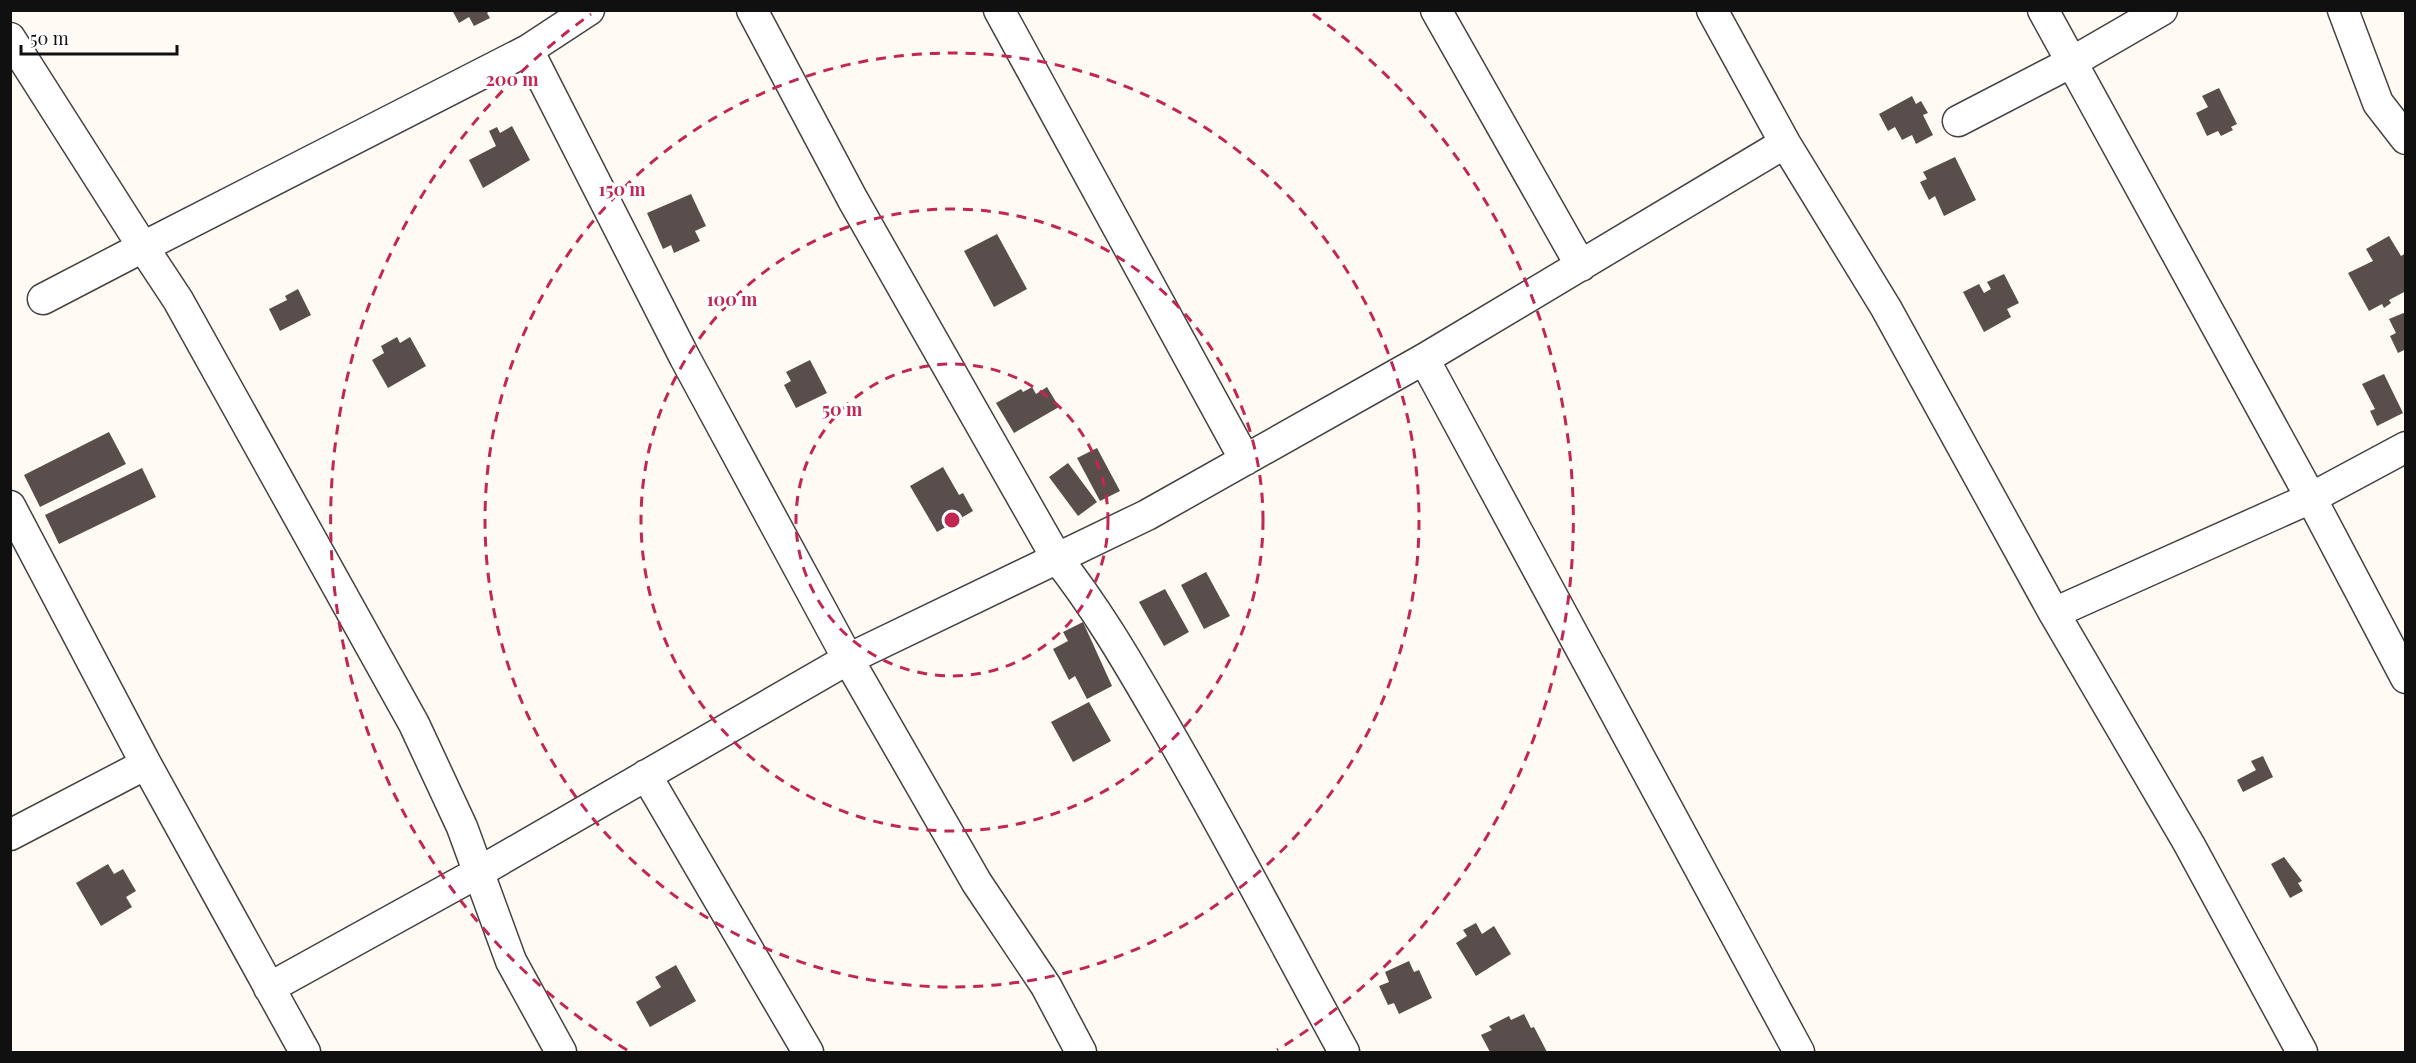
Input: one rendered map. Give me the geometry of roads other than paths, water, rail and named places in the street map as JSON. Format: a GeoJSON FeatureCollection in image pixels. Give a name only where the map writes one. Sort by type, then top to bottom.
{"type":"FeatureCollection","features":[{"type":"Feature","properties":{"kind":"street"},"geometry":{"type":"LineString","coordinates":[[752,10],[853,200],[1056,557],[1099,614],[1181,753],[1344,1053]]}},
{"type":"Feature","properties":{"kind":"street"},"geometry":{"type":"LineString","coordinates":[[999,10],[1245,460]]}},
{"type":"Feature","properties":{"kind":"street"},"geometry":{"type":"LineString","coordinates":[[1436,10],[1581,266]]}},
{"type":"Feature","properties":{"kind":"street"},"geometry":{"type":"LineString","coordinates":[[1712,10],[1785,143],[1886,308],[2054,613],[2189,844],[2302,1053]]}},
{"type":"Feature","properties":{"kind":"street"},"geometry":{"type":"LineString","coordinates":[[2043,10],[2311,498],[2406,678]]}},
{"type":"Feature","properties":{"kind":"street"},"geometry":{"type":"LineString","coordinates":[[1958,121],[2072,62],[2162,10]]}},
{"type":"Feature","properties":{"kind":"street"},"geometry":{"type":"LineString","coordinates":[[2343,10],[2378,103],[2406,139]]}},
{"type":"Feature","properties":{"kind":"street"},"geometry":{"type":"LineString","coordinates":[[43,299],[528,50],[579,13]]}},
{"type":"Feature","properties":{"kind":"street"},"geometry":{"type":"LineString","coordinates":[[10,38],[178,300],[414,724],[445,785],[511,961],[561,1053]]}},
{"type":"Feature","properties":{"kind":"street"},"geometry":{"type":"LineString","coordinates":[[528,50],[685,358],[848,658],[977,883],[1046,986],[1081,1053]]}},
{"type":"Feature","properties":{"kind":"street"},"geometry":{"type":"LineString","coordinates":[[269,988],[479,872],[848,658],[1147,515],[1424,359],[1785,143]]}},
{"type":"Feature","properties":{"kind":"street"},"geometry":{"type":"LineString","coordinates":[[1424,359],[1799,1053]]}},
{"type":"Feature","properties":{"kind":"street"},"geometry":{"type":"LineString","coordinates":[[2054,613],[2311,498],[2406,447]]}},
{"type":"Feature","properties":{"kind":"street"},"geometry":{"type":"LineString","coordinates":[[10,506],[146,764],[305,1053]]}},
{"type":"Feature","properties":{"kind":"street"},"geometry":{"type":"LineString","coordinates":[[10,835],[146,764]]}},
{"type":"Feature","properties":{"kind":"street"},"geometry":{"type":"LineString","coordinates":[[646,775],[808,1053]]}}]}
